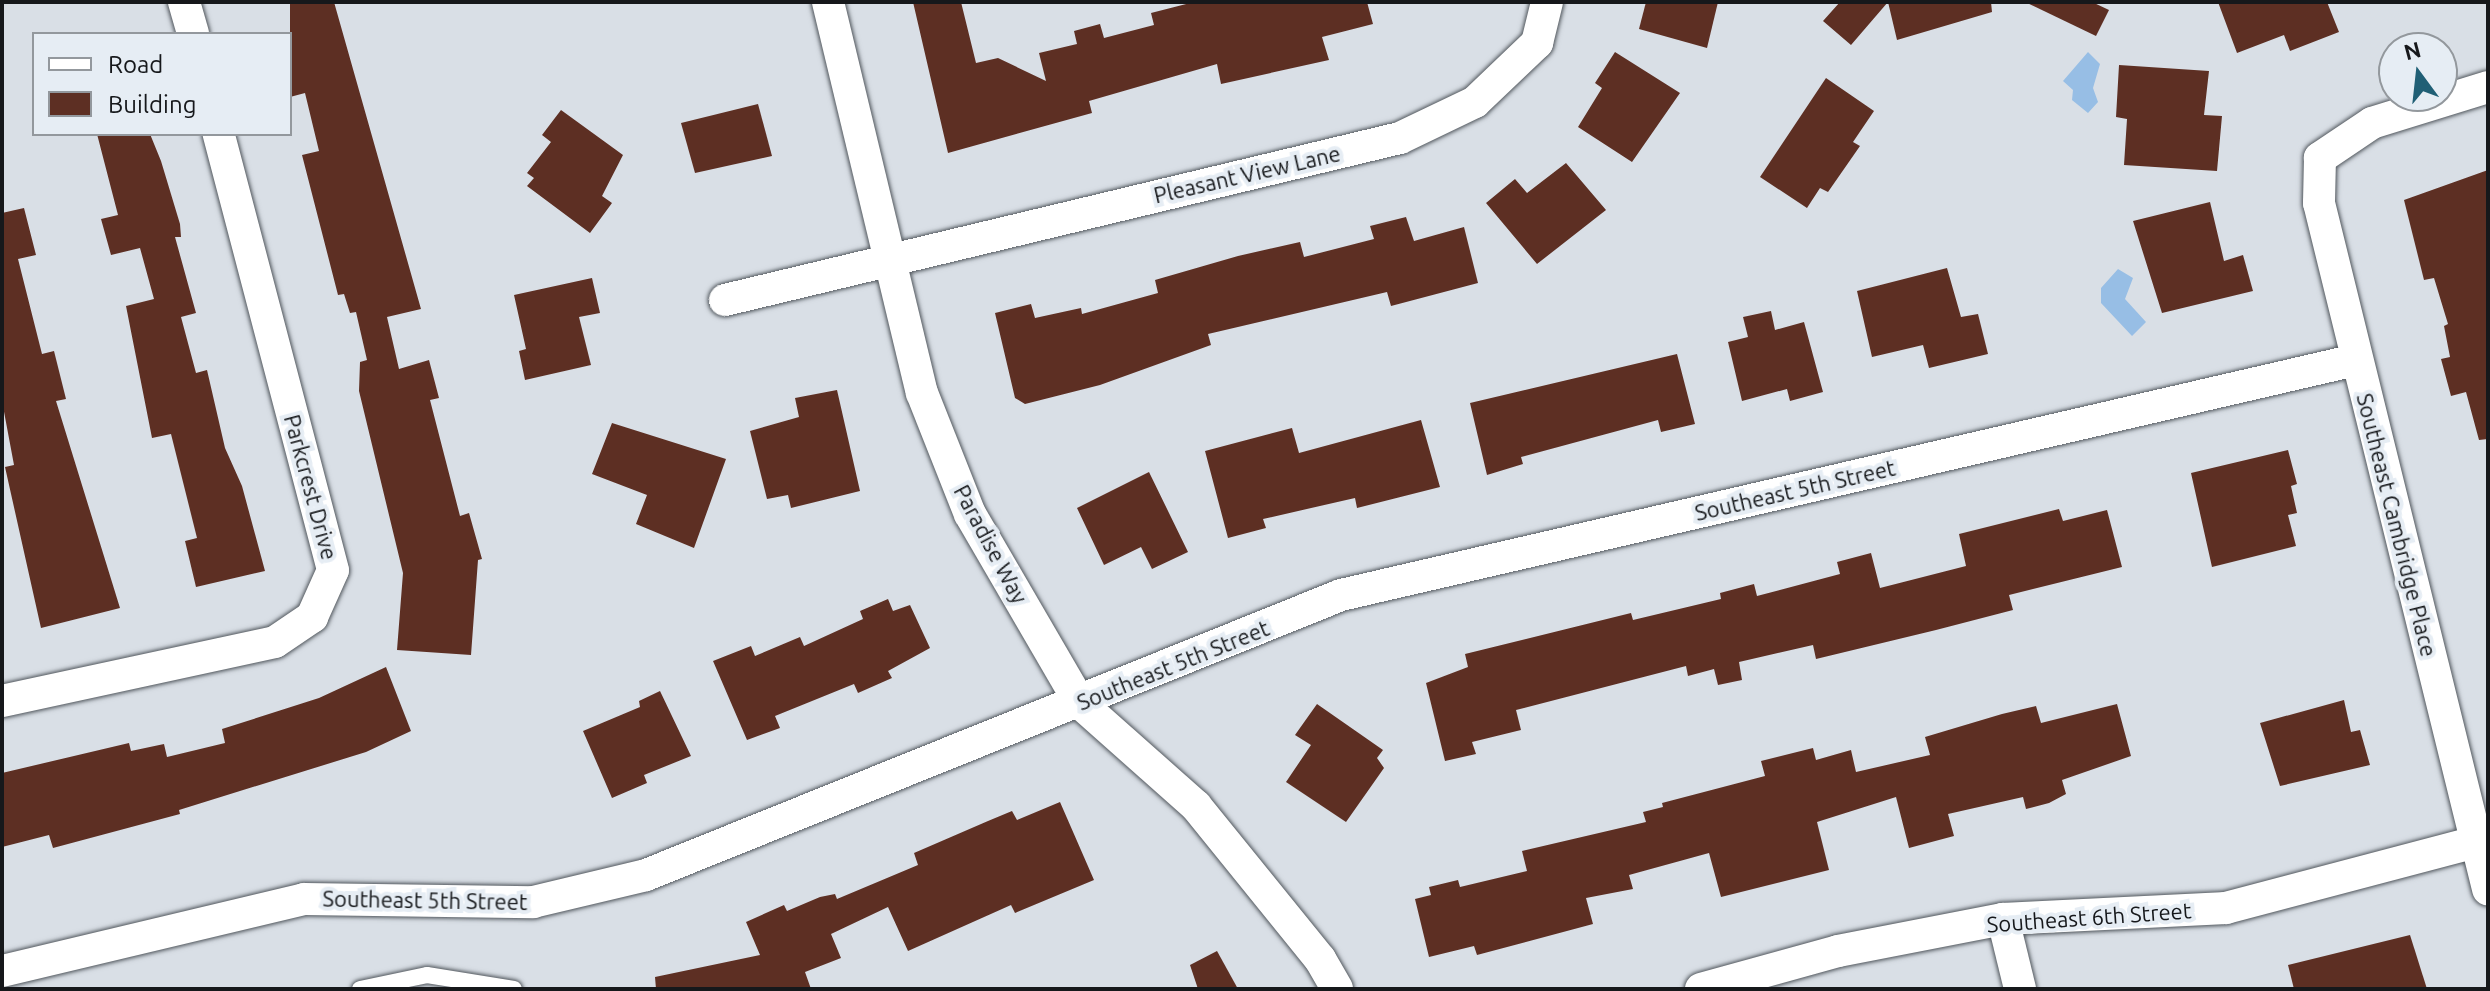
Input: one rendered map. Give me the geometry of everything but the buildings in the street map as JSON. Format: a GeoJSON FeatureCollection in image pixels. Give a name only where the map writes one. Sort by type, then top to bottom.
{"type":"FeatureCollection","features":[{"type":"Feature","properties":{"kind":"street"},"geometry":{"type":"LineString","coordinates":[[184,2],[192,32]]}},
{"type":"Feature","properties":{"kind":"street","name":"Paradise Way"},"geometry":{"type":"LineString","coordinates":[[828,2],[922,393],[970,514],[1080,703],[1196,806],[1320,959],[1337,989]]}},
{"type":"Feature","properties":{"kind":"street","name":"Pleasant View Lane"},"geometry":{"type":"LineString","coordinates":[[725,300],[1400,138],[1475,102],[1537,43],[1547,2]]}},
{"type":"Feature","properties":{"kind":"street","name":"Southeast Cambridge Place"},"geometry":{"type":"LineString","coordinates":[[2488,87],[2372,123],[2320,158],[2319,203],[2488,889]]}},
{"type":"Feature","properties":{"kind":"street","name":"Parkcrest Drive"},"geometry":{"type":"LineString","coordinates":[[2,701],[275,642],[312,617],[333,570],[220,136]]}},
{"type":"Feature","properties":{"kind":"street","name":"Southeast 5th Street"},"geometry":{"type":"LineString","coordinates":[[2,971],[304,899],[533,902],[646,875],[1080,703],[1341,595],[2356,360]]}},
{"type":"Feature","properties":{"kind":"street","name":"Southeast 6th Street"},"geometry":{"type":"LineString","coordinates":[[1701,989],[1838,951],[2003,919],[2226,908],[2476,842]]}},
{"type":"Feature","properties":{"kind":"street"},"geometry":{"type":"LineString","coordinates":[[2003,919],[2020,989]]}},
{"type":"Feature","properties":{"kind":"lane"},"geometry":{"type":"LineString","coordinates":[[360,989],[427,975],[514,989]]}},
{"type":"Feature","properties":{"kind":"water"},"geometry":{"type":"Polygon","coordinates":[[[2088,52],[2100,64],[2093,88],[2098,102],[2088,113],[2072,100],[2073,90],[2063,81],[2088,52]]]}},
{"type":"Feature","properties":{"kind":"water"},"geometry":{"type":"Polygon","coordinates":[[[2118,269],[2133,278],[2125,299],[2146,322],[2132,336],[2101,303],[2101,288],[2118,269]]]}}]}
